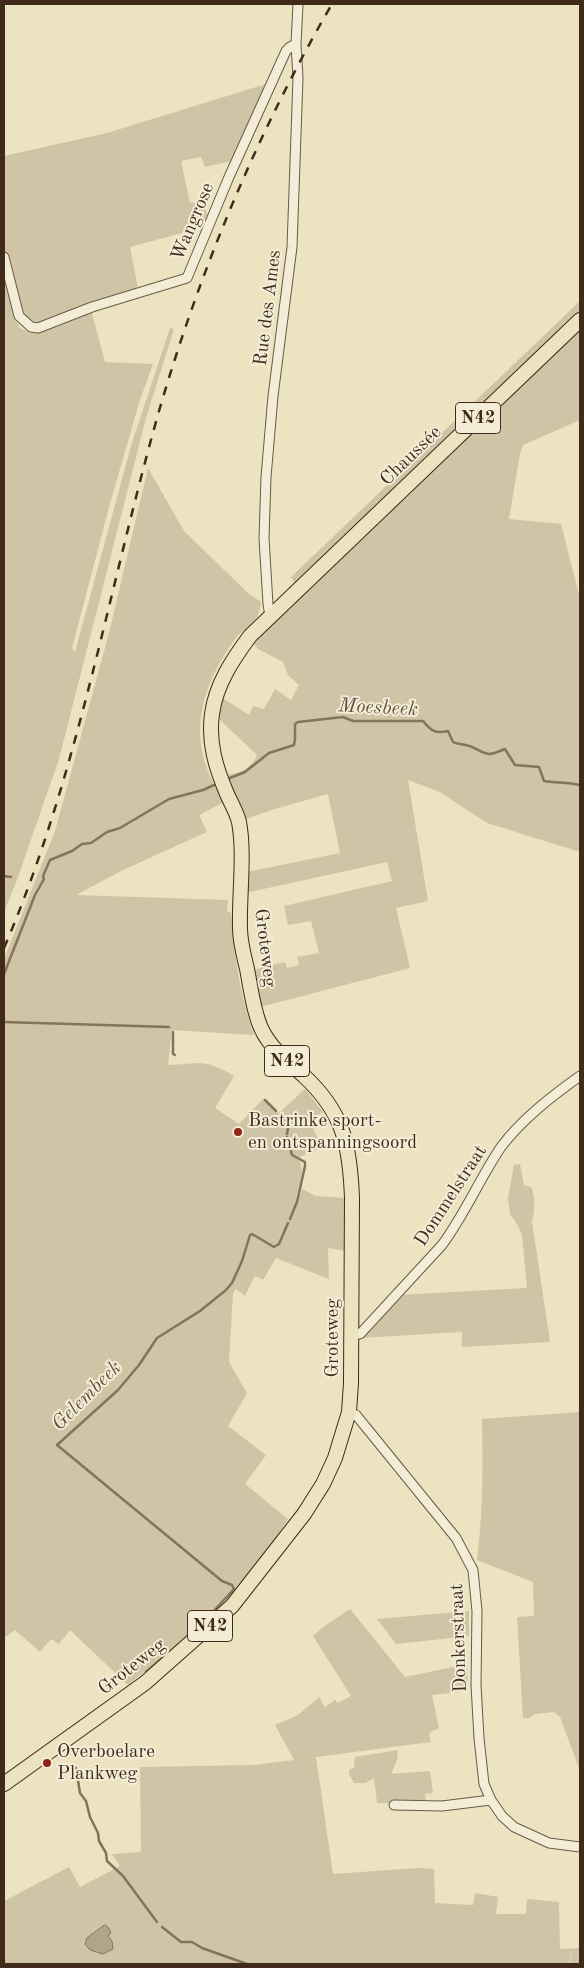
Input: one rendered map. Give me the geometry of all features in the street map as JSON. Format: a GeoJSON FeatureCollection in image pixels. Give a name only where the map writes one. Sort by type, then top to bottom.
{"type":"FeatureCollection","features":[{"type":"Feature","properties":{"kind":"main road","name":"Chaussée"},"geometry":{"type":"LineString","coordinates":[[270,616],[580,320]]}},
{"type":"Feature","properties":{"kind":"main road","name":"Groteweg"},"geometry":{"type":"LineString","coordinates":[[4,1784],[145,1683],[232,1606],[304,1514],[323,1484],[335,1458],[349,1412],[352,1334],[352,1198],[348,1147],[343,1130],[328,1104],[314,1086],[272,1046],[255,1010],[240,930],[241,838],[238,820],[212,753],[211,723],[215,701],[223,678],[250,636],[270,616]]}},
{"type":"Feature","properties":{"kind":"street","name":"Rue des Ames"},"geometry":{"type":"LineString","coordinates":[[270,616],[264,538],[266,477],[272,406],[292,247],[298,78],[296,44],[298,4]]}},
{"type":"Feature","properties":{"kind":"street","name":"Wangrose"},"geometry":{"type":"LineString","coordinates":[[4,257],[19,316],[31,327],[38,328],[92,307],[187,278],[229,177],[286,51],[290,46],[296,44]]}},
{"type":"Feature","properties":{"kind":"street","name":"Dommelstraat"},"geometry":{"type":"LineString","coordinates":[[352,1334],[360,1334],[442,1245],[496,1155],[512,1134],[541,1106],[580,1076]]}},
{"type":"Feature","properties":{"kind":"street","name":"Donkerstraat"},"geometry":{"type":"LineString","coordinates":[[349,1412],[356,1415],[456,1538],[473,1570],[477,1611],[476,1685],[479,1738],[484,1784],[490,1800],[502,1816],[514,1827],[534,1838],[555,1844],[580,1847]]}},
{"type":"Feature","properties":{"kind":"street"},"geometry":{"type":"LineString","coordinates":[[394,1805],[442,1806],[490,1800]]}},
{"type":"Feature","properties":{"kind":"shaded area"},"geometry":{"type":"Polygon","coordinates":[[[266,84],[232,161],[205,167],[201,157],[181,161],[190,203],[203,201],[208,217],[204,227],[130,247],[138,289],[34,325],[26,319],[22,312],[4,252],[4,156],[107,133],[266,84]]]}},
{"type":"Feature","properties":{"kind":"shaded area"},"geometry":{"type":"Polygon","coordinates":[[[4,279],[14,317],[20,328],[30,333],[42,331],[91,310],[105,362],[153,364],[139,403],[111,500],[72,648],[75,652],[131,446],[170,328],[174,329],[146,418],[59,759],[4,912],[4,279]]]}},
{"type":"Feature","properties":{"kind":"shaded area"},"geometry":{"type":"Polygon","coordinates":[[[580,301],[580,310],[295,583],[291,577],[580,301]]]}},
{"type":"Feature","properties":{"kind":"shaded area"},"geometry":{"type":"Polygon","coordinates":[[[580,329],[580,420],[523,445],[509,519],[561,524],[580,599],[580,852],[487,823],[440,792],[408,780],[428,901],[396,908],[410,968],[260,1007],[253,970],[285,962],[287,968],[299,965],[297,957],[319,953],[311,921],[288,925],[284,906],[392,881],[387,862],[245,893],[247,872],[340,853],[328,794],[244,820],[227,777],[246,768],[257,755],[218,718],[222,698],[249,715],[253,706],[264,709],[275,689],[291,700],[299,685],[288,675],[283,662],[258,649],[253,643],[291,604],[407,497],[580,329]]]}},
{"type":"Feature","properties":{"kind":"shaded area"},"geometry":{"type":"Polygon","coordinates":[[[148,468],[184,531],[248,593],[261,602],[260,610],[255,620],[238,635],[226,653],[209,685],[204,701],[200,736],[203,754],[210,775],[224,802],[199,815],[207,832],[123,870],[76,895],[228,900],[227,912],[231,912],[238,975],[254,1035],[172,1030],[168,1065],[208,1064],[234,1076],[215,1108],[239,1124],[264,1098],[276,1113],[280,1112],[305,1089],[323,1112],[309,1120],[322,1147],[298,1158],[302,1172],[296,1198],[299,1198],[302,1189],[316,1196],[346,1198],[345,1251],[328,1248],[329,1279],[276,1258],[263,1280],[255,1276],[245,1296],[236,1289],[233,1293],[229,1362],[247,1393],[228,1426],[266,1455],[245,1484],[288,1519],[257,1564],[222,1605],[188,1636],[128,1685],[70,1630],[59,1644],[51,1639],[40,1652],[15,1630],[4,1638],[4,959],[55,831],[109,633],[148,468]]]}},
{"type":"Feature","properties":{"kind":"shaded area"},"geometry":{"type":"Polygon","coordinates":[[[520,1164],[524,1185],[532,1188],[533,1192],[534,1213],[532,1221],[550,1342],[462,1347],[462,1332],[360,1338],[399,1295],[527,1288],[522,1235],[510,1214],[508,1198],[514,1165],[520,1164]]]}},
{"type":"Feature","properties":{"kind":"shaded area"},"geometry":{"type":"Polygon","coordinates":[[[580,1412],[580,1771],[560,1717],[554,1712],[535,1714],[529,1718],[523,1718],[517,1617],[534,1616],[533,1582],[477,1560],[482,1490],[482,1419],[580,1412]]]}},
{"type":"Feature","properties":{"kind":"shaded area"},"geometry":{"type":"Polygon","coordinates":[[[350,1609],[405,1677],[467,1664],[468,1691],[432,1695],[439,1729],[432,1731],[429,1735],[431,1742],[316,1757],[333,1874],[418,1868],[434,1869],[435,1903],[473,1905],[475,1893],[498,1897],[496,1914],[526,1914],[527,1899],[559,1902],[560,1949],[580,1948],[580,1964],[569,1964],[573,1950],[568,1964],[4,1964],[4,1901],[69,1867],[80,1887],[120,1866],[112,1854],[141,1852],[140,1767],[254,1765],[294,1760],[275,1725],[298,1715],[319,1697],[325,1707],[335,1700],[338,1703],[351,1696],[313,1636],[350,1609]]]}},
{"type":"Feature","properties":{"kind":"shaded area"},"geometry":{"type":"Polygon","coordinates":[[[469,1611],[469,1636],[396,1644],[377,1619],[469,1611]]]}},
{"type":"Feature","properties":{"kind":"shaded area"},"geometry":{"type":"Polygon","coordinates":[[[398,1750],[397,1760],[391,1774],[430,1771],[433,1793],[425,1794],[426,1803],[377,1803],[374,1778],[365,1783],[354,1783],[349,1774],[349,1770],[354,1768],[355,1757],[398,1750]]]}},
{"type":"Feature","properties":{"kind":"shaded area"},"geometry":{"type":"Polygon","coordinates":[[[105,1925],[111,1933],[108,1936],[112,1941],[113,1949],[103,1954],[90,1950],[85,1944],[87,1938],[105,1925]]]}},
{"type":"Feature","properties":{"kind":"waterway","name":"Moesbeek"},"geometry":{"type":"LineString","coordinates":[[230,778],[245,772],[269,753],[294,745],[295,724],[298,722],[343,717],[353,721],[423,721],[434,731],[448,731],[453,742],[458,744],[470,746],[488,754],[505,749],[515,765],[539,767],[544,781],[580,785]]}},
{"type":"Feature","properties":{"kind":"waterway","name":"Moesbeek"},"geometry":{"type":"LineString","coordinates":[[4,974],[35,895],[44,879],[43,876],[50,860],[72,851],[82,844],[91,843],[107,832],[120,828],[169,799],[203,790],[214,785]]}},
{"type":"Feature","properties":{"kind":"waterway","name":"Moesbeek"},"geometry":{"type":"LineString","coordinates":[[4,876],[11,877]]}},
{"type":"Feature","properties":{"kind":"waterway","name":"Gelembeek"},"geometry":{"type":"LineString","coordinates":[[4,1022],[169,1027]]}},
{"type":"Feature","properties":{"kind":"waterway","name":"Gelembeek"},"geometry":{"type":"LineString","coordinates":[[173,1032],[173,1054],[175,1055]]}},
{"type":"Feature","properties":{"kind":"waterway","name":"Gelembeek"},"geometry":{"type":"LineString","coordinates":[[265,1100],[276,1111]]}},
{"type":"Feature","properties":{"kind":"waterway","name":"Gelembeek"},"geometry":{"type":"LineString","coordinates":[[283,1117],[288,1128],[287,1134]]}},
{"type":"Feature","properties":{"kind":"waterway","name":"Gelembeek"},"geometry":{"type":"LineString","coordinates":[[287,1137],[292,1155],[305,1162],[297,1202],[290,1219]]}},
{"type":"Feature","properties":{"kind":"waterway","name":"Gelembeek"},"geometry":{"type":"LineString","coordinates":[[210,1615],[234,1589],[232,1585],[222,1581],[57,1445],[118,1390],[139,1365],[157,1338],[200,1311],[226,1290],[232,1283],[242,1261],[250,1235],[252,1234],[274,1247],[279,1244],[288,1223]]}},
{"type":"Feature","properties":{"kind":"waterway","name":"Gelembeek"},"geometry":{"type":"LineString","coordinates":[[188,1635],[206,1618]]}},
{"type":"Feature","properties":{"kind":"waterway","name":"Gelembeek"},"geometry":{"type":"LineString","coordinates":[[146,1672],[179,1644]]}},
{"type":"Feature","properties":{"kind":"waterway","name":"Gelembeek"},"geometry":{"type":"LineString","coordinates":[[76,1768],[80,1793],[86,1801],[90,1817],[98,1833],[99,1841],[106,1853],[107,1861],[123,1876],[157,1922]]}},
{"type":"Feature","properties":{"kind":"waterway","name":"Gelembeek"},"geometry":{"type":"LineString","coordinates":[[162,1927],[181,1942],[192,1942],[202,1948],[247,1964]]}},
{"type":"Feature","properties":{"kind":"railway"},"geometry":{"type":"LineString","coordinates":[[4,948],[30,883],[72,750],[159,411],[193,306],[233,202],[256,151],[305,52],[332,4]]}},
{"type":"Feature","properties":{"kind":"place","name":"Bastrinke sport- en ontspanningsoord"},"geometry":{"type":"Point","coordinates":[238,1132]}},
{"type":"Feature","properties":{"kind":"place","name":"Overboelare Plankweg"},"geometry":{"type":"Point","coordinates":[47,1763]}}]}
